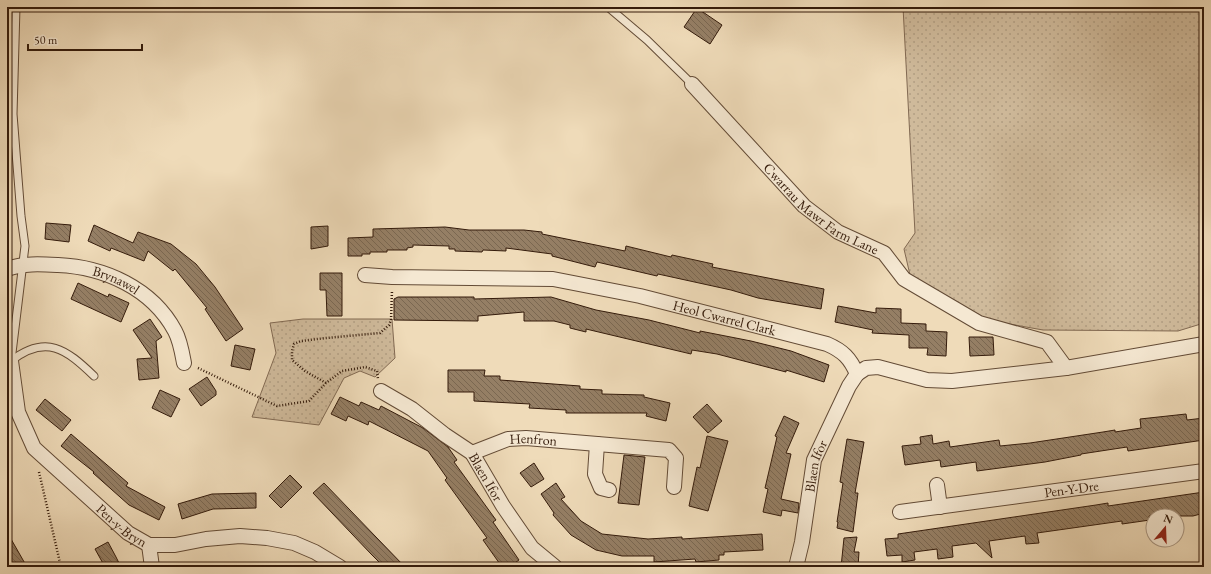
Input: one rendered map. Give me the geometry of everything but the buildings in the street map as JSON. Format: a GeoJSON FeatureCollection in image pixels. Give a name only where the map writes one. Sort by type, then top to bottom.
{"type":"FeatureCollection","features":[{"type":"Feature","properties":{"kind":"street","name":"Cwarrau Mawr Farm Lane"},"geometry":{"type":"LineString","coordinates":[[692,84],[804,206],[838,232],[884,253],[904,279],[980,323],[1046,342],[1066,368]]}},
{"type":"Feature","properties":{"kind":"street","name":"Brynawel"},"geometry":{"type":"LineString","coordinates":[[7,269],[23,264],[78,266],[95,270],[125,282],[155,305],[166,318],[175,331],[184,363]]}},
{"type":"Feature","properties":{"kind":"street","name":"Heol Cwarrel Clark"},"geometry":{"type":"LineString","coordinates":[[365,275],[392,277],[553,279],[640,296],[827,344],[842,351],[847,356],[857,374]]}},
{"type":"Feature","properties":{"kind":"street"},"geometry":{"type":"LineString","coordinates":[[857,374],[866,368],[878,367],[927,380],[952,381],[1066,368],[1204,344]]}},
{"type":"Feature","properties":{"kind":"street","name":"Pen-y-Bryn"},"geometry":{"type":"LineString","coordinates":[[11,361],[18,412],[34,448],[128,533],[149,545],[175,545],[206,539],[240,536],[267,538],[294,543],[315,552],[340,567]]}},
{"type":"Feature","properties":{"kind":"street","name":"Blaen Ifor"},"geometry":{"type":"LineString","coordinates":[[796,567],[802,542],[814,460],[849,386],[857,374]]}},
{"type":"Feature","properties":{"kind":"street","name":"Blaen Ifor"},"geometry":{"type":"LineString","coordinates":[[381,391],[412,409],[445,435],[472,453],[503,506],[532,548],[554,567]]}},
{"type":"Feature","properties":{"kind":"street","name":"Henfron"},"geometry":{"type":"LineString","coordinates":[[472,453],[514,439],[526,438],[668,450],[676,458],[674,487]]}},
{"type":"Feature","properties":{"kind":"street"},"geometry":{"type":"LineString","coordinates":[[597,444],[595,474],[601,488],[609,490]]}},
{"type":"Feature","properties":{"kind":"street","name":"Pen-Y-Dre"},"geometry":{"type":"LineString","coordinates":[[900,512],[1204,470]]}},
{"type":"Feature","properties":{"kind":"street"},"geometry":{"type":"LineString","coordinates":[[937,484],[940,507]]}},
{"type":"Feature","properties":{"kind":"street"},"geometry":{"type":"LineString","coordinates":[[149,545],[152,567]]}},
{"type":"Feature","properties":{"kind":"lane"},"geometry":{"type":"LineString","coordinates":[[11,361],[25,246],[21,216],[13,114],[16,7]]}},
{"type":"Feature","properties":{"kind":"lane"},"geometry":{"type":"LineString","coordinates":[[608,7],[647,40],[692,84]]}},
{"type":"Feature","properties":{"kind":"lane"},"geometry":{"type":"LineString","coordinates":[[11,361],[28,349],[57,348],[76,358],[94,376]]}},
{"type":"Feature","properties":{"kind":"path"},"geometry":{"type":"LineString","coordinates":[[326,383],[305,371],[292,360],[294,344],[307,340],[380,333],[389,325],[392,277]]}},
{"type":"Feature","properties":{"kind":"path"},"geometry":{"type":"LineString","coordinates":[[184,363],[209,372],[277,406],[309,401],[326,383],[342,372],[365,367],[377,372],[381,391]]}},
{"type":"Feature","properties":{"kind":"path"},"geometry":{"type":"LineString","coordinates":[[39,470],[61,567]]}},
{"type":"Feature","properties":{"kind":"shaded area"},"geometry":{"type":"Polygon","coordinates":[[[903,7],[1204,7],[1204,323],[1178,331],[1043,330],[987,320],[910,275],[904,249],[915,233],[903,7]]]}},
{"type":"Feature","properties":{"kind":"shaded area"},"geometry":{"type":"Polygon","coordinates":[[[303,319],[392,319],[395,358],[375,377],[360,371],[344,378],[319,425],[252,417],[276,353],[270,323],[303,319]]]}}]}
